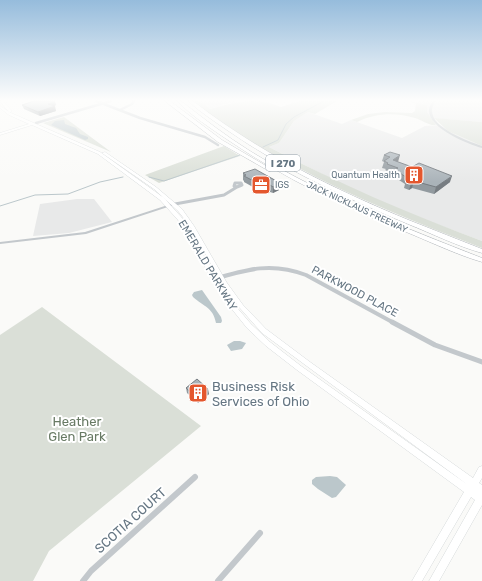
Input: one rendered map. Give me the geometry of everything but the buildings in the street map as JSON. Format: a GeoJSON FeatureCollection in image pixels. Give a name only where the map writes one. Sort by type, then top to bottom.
{"type":"FeatureCollection","features":[{"type":"Feature","properties":{"kind":"highway"},"geometry":{"type":"LineString","coordinates":[[202,128],[249,159],[320,194],[423,237]]}},
{"type":"Feature","properties":{"kind":"highway"},"geometry":{"type":"LineString","coordinates":[[207,128],[254,155]]}},
{"type":"Feature","properties":{"kind":"highway","name":"JACK NICKLAUS FREEWAY"},"geometry":{"type":"LineString","coordinates":[[214,128],[254,155],[330,196],[423,237],[482,260]]}},
{"type":"Feature","properties":{"kind":"highway","name":"JACK NICKLAUS FREEWAY"},"geometry":{"type":"LineString","coordinates":[[225,128],[302,173],[363,202],[482,251]]}},
{"type":"Feature","properties":{"kind":"main road"},"geometry":{"type":"LineString","coordinates":[[0,134],[20,128]]}},
{"type":"Feature","properties":{"kind":"main road","name":"EMERALD PARKWAY"},"geometry":{"type":"LineString","coordinates":[[43,128],[99,153],[172,205]]}},
{"type":"Feature","properties":{"kind":"main road","name":"EMERALD PARKWAY"},"geometry":{"type":"LineString","coordinates":[[44,128],[103,152],[143,179],[172,205],[217,278],[241,306],[274,340],[482,496]]}},
{"type":"Feature","properties":{"kind":"main road"},"geometry":{"type":"LineString","coordinates":[[416,581],[482,470]]}},
{"type":"Feature","properties":{"kind":"main road"},"geometry":{"type":"LineString","coordinates":[[434,581],[482,496]]}},
{"type":"Feature","properties":{"kind":"street"},"geometry":{"type":"LineString","coordinates":[[173,128],[200,136],[218,145]]}},
{"type":"Feature","properties":{"kind":"street"},"geometry":{"type":"LineString","coordinates":[[444,128],[454,136],[482,147]]}},
{"type":"Feature","properties":{"kind":"street"},"geometry":{"type":"LineString","coordinates":[[0,242],[86,233],[189,200],[214,198],[232,191],[236,187]]}},
{"type":"Feature","properties":{"kind":"street","name":"PARKWOOD PLACE"},"geometry":{"type":"LineString","coordinates":[[217,278],[265,266],[279,266],[293,269],[435,344],[468,358],[482,362]]}},
{"type":"Feature","properties":{"kind":"street","name":"SCOTIA COURT"},"geometry":{"type":"LineString","coordinates":[[82,581],[195,478]]}},
{"type":"Feature","properties":{"kind":"street"},"geometry":{"type":"LineString","coordinates":[[218,581],[260,533]]}},
{"type":"Feature","properties":{"kind":"shaded area"},"geometry":{"type":"Polygon","coordinates":[[[58,128],[76,128],[80,134],[88,137],[88,139],[85,140],[58,128]]]}},
{"type":"Feature","properties":{"kind":"shaded area"},"geometry":{"type":"Polygon","coordinates":[[[289,128],[374,128],[402,138],[421,128],[445,128],[482,146],[482,241],[402,211],[338,182],[269,147],[279,143],[289,128]]]}},
{"type":"Feature","properties":{"kind":"shaded area"},"geometry":{"type":"Polygon","coordinates":[[[77,199],[94,199],[112,222],[69,233],[33,236],[40,204],[77,199]]]}},
{"type":"Feature","properties":{"kind":"shaded area"},"geometry":{"type":"Polygon","coordinates":[[[202,290],[221,317],[221,323],[216,323],[210,310],[193,297],[192,295],[194,292],[202,290]]]}},
{"type":"Feature","properties":{"kind":"shaded area"},"geometry":{"type":"Polygon","coordinates":[[[234,341],[246,343],[242,349],[231,351],[227,345],[234,341]]]}},
{"type":"Feature","properties":{"kind":"shaded area"},"geometry":{"type":"Polygon","coordinates":[[[316,477],[337,477],[346,485],[336,497],[332,498],[312,484],[312,480],[316,477]]]}},
{"type":"Feature","properties":{"kind":"green space"},"geometry":{"type":"Polygon","coordinates":[[[55,128],[79,128],[111,152],[55,128]]]}},
{"type":"Feature","properties":{"kind":"green space"},"geometry":{"type":"Polygon","coordinates":[[[230,128],[289,128],[279,143],[269,147],[374,197],[427,220],[482,241],[482,248],[386,210],[316,177],[241,136],[230,128]]]}},
{"type":"Feature","properties":{"kind":"green space"},"geometry":{"type":"Polygon","coordinates":[[[445,128],[482,128],[482,146],[448,131],[445,128]]]}},
{"type":"Feature","properties":{"kind":"green space"},"geometry":{"type":"Polygon","coordinates":[[[224,146],[240,156],[159,183],[145,175],[224,146]]]}},
{"type":"Feature","properties":{"kind":"green space","name":"Heather Glen Park"},"geometry":{"type":"Polygon","coordinates":[[[42,307],[201,426],[49,551],[33,581],[0,581],[0,335],[42,307]]]}},
{"type":"Feature","properties":{"kind":"waterway"},"geometry":{"type":"LineString","coordinates":[[263,147],[278,140],[284,128]]}},
{"type":"Feature","properties":{"kind":"waterway"},"geometry":{"type":"LineString","coordinates":[[149,177],[164,181],[240,155]]}},
{"type":"Feature","properties":{"kind":"waterway"},"geometry":{"type":"LineString","coordinates":[[0,206],[35,195],[68,194],[100,182],[123,177]]}},
{"type":"Feature","properties":{"kind":"place","name":"Quantum Health"},"geometry":{"type":"Point","coordinates":[414,175]}},
{"type":"Feature","properties":{"kind":"place","name":"IGS"},"geometry":{"type":"Point","coordinates":[261,185]}},
{"type":"Feature","properties":{"kind":"place","name":"Business Risk Services of Ohio"},"geometry":{"type":"Point","coordinates":[198,393]}}]}
